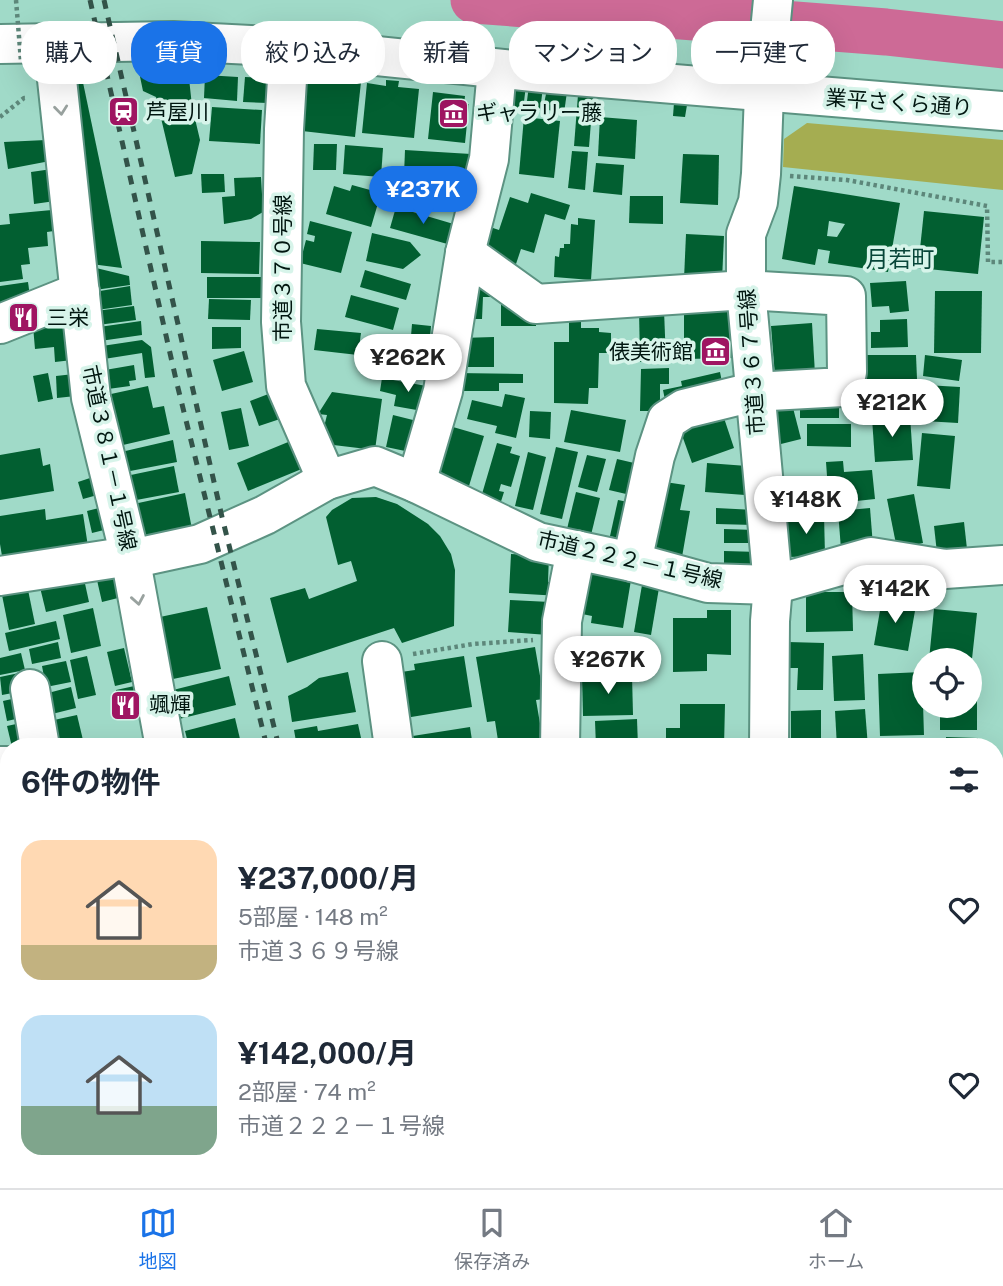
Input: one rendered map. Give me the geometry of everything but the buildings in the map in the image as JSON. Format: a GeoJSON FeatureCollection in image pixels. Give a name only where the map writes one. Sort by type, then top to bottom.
{"type":"FeatureCollection","features":[{"type":"Feature","properties":{"kind":"street","name":"市道３６７号線"},"geometry":{"type":"LineString","coordinates":[[771,21],[773,0]]}},
{"type":"Feature","properties":{"kind":"street","name":"業平さくら通り"},"geometry":{"type":"LineString","coordinates":[[117,41],[241,45]]}},
{"type":"Feature","properties":{"kind":"street","name":"業平さくら通り"},"geometry":{"type":"LineString","coordinates":[[385,57],[497,69],[691,76]]}},
{"type":"Feature","properties":{"kind":"street"},"geometry":{"type":"LineString","coordinates":[[416,483],[443,391],[465,253],[489,159],[497,69]]}},
{"type":"Feature","properties":{"kind":"street","name":"市道３８１－１号線"},"geometry":{"type":"LineString","coordinates":[[58,84],[91,397],[130,556],[160,738]]}},
{"type":"Feature","properties":{"kind":"street","name":"市道３７０号線"},"geometry":{"type":"LineString","coordinates":[[287,84],[281,322],[286,386],[327,481]]}},
{"type":"Feature","properties":{"kind":"street","name":"市道３６７号線"},"geometry":{"type":"LineString","coordinates":[[765,84],[761,174],[758,202],[747,233],[746,290],[753,392],[773,585],[769,738]]}},
{"type":"Feature","properties":{"kind":"street","name":"業平さくら通り"},"geometry":{"type":"LineString","coordinates":[[808,84],[1003,111]]}},
{"type":"Feature","properties":{"kind":"street"},"geometry":{"type":"LineString","coordinates":[[465,253],[536,304],[746,290],[846,296],[847,372],[843,387],[753,392],[684,409],[667,421],[655,456],[632,562]]}},
{"type":"Feature","properties":{"kind":"street"},"geometry":{"type":"LineString","coordinates":[[0,324],[80,292]]}},
{"type":"Feature","properties":{"kind":"street","name":"市道２２２－１号線"},"geometry":{"type":"LineString","coordinates":[[0,576],[139,556],[200,544],[265,515],[327,481],[375,466],[538,542],[632,562],[708,583],[773,585],[871,557],[944,569],[1003,565]]}},
{"type":"Feature","properties":{"kind":"street"},"geometry":{"type":"LineString","coordinates":[[560,738],[562,621],[576,550]]}},
{"type":"Feature","properties":{"kind":"street"},"geometry":{"type":"LineString","coordinates":[[382,661],[393,738]]}},
{"type":"Feature","properties":{"kind":"street"},"geometry":{"type":"LineString","coordinates":[[30,689],[38,738]]}},
{"type":"Feature","properties":{"kind":"street"},"geometry":{"type":"LineString","coordinates":[[510,1188],[714,1188]]}},
{"type":"Feature","properties":{"kind":"path"},"geometry":{"type":"LineString","coordinates":[[10,52],[16,0]]}},
{"type":"Feature","properties":{"kind":"path"},"geometry":{"type":"LineString","coordinates":[[0,117],[24,98]]}},
{"type":"Feature","properties":{"kind":"path"},"geometry":{"type":"LineString","coordinates":[[761,174],[847,180],[987,206],[988,262],[1003,261]]}},
{"type":"Feature","properties":{"kind":"path"},"geometry":{"type":"LineString","coordinates":[[382,661],[473,644],[561,638]]}},
{"type":"Feature","properties":{"kind":"green space"},"geometry":{"type":"Polygon","coordinates":[[[807,123],[1003,140],[1003,190],[783,167],[784,139],[807,123]]]}},
{"type":"Feature","properties":{"kind":"waterway","name":"芦屋川"},"geometry":{"type":"LineString","coordinates":[[474,0],[886,32],[1003,45]]}},
{"type":"Feature","properties":{"kind":"railway"},"geometry":{"type":"LineString","coordinates":[[90,0],[177,384],[265,738]]}},
{"type":"Feature","properties":{"kind":"railway"},"geometry":{"type":"LineString","coordinates":[[104,0],[222,517],[277,738]]}},
{"type":"Feature","properties":{"kind":"place","name":"芦屋川"},"geometry":{"type":"Point","coordinates":[123,112]}},
{"type":"Feature","properties":{"kind":"place","name":"ギャラリー藤"},"geometry":{"type":"Point","coordinates":[453,113]}},
{"type":"Feature","properties":{"kind":"place","name":"三栄"},"geometry":{"type":"Point","coordinates":[24,318]}},
{"type":"Feature","properties":{"kind":"place","name":"俵美術館"},"geometry":{"type":"Point","coordinates":[716,352]}},
{"type":"Feature","properties":{"kind":"place","name":"颯輝"},"geometry":{"type":"Point","coordinates":[126,705]}},
{"type":"Feature","properties":{"kind":"district","name":"月若町"},"geometry":{"type":"Point","coordinates":[900,259]}}]}
